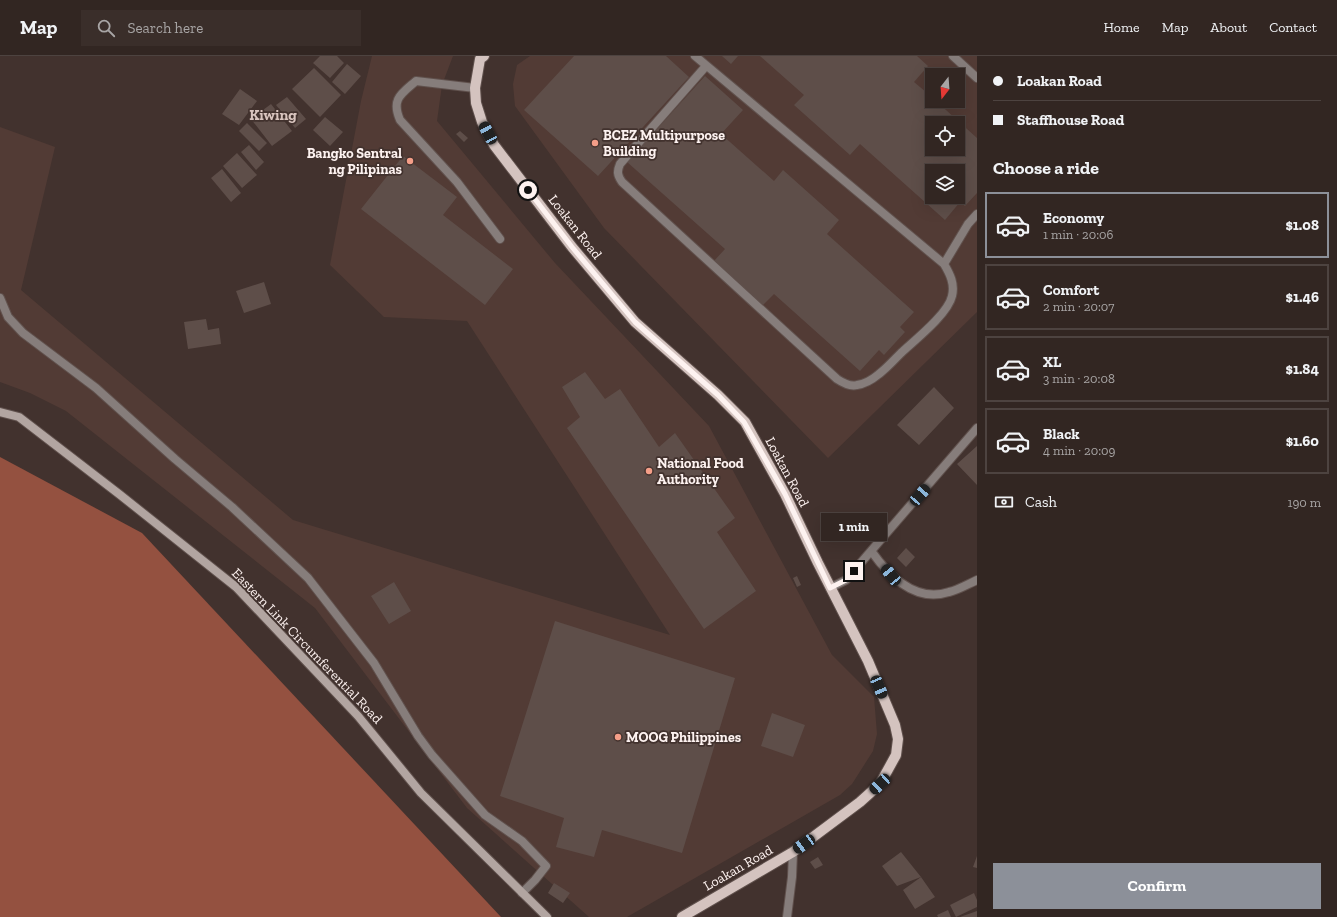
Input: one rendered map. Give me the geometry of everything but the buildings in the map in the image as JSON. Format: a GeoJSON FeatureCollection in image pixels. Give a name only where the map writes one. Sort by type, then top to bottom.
{"type":"FeatureCollection","features":[{"type":"Feature","properties":{"kind":"main road","name":"Loakan Road"},"geometry":{"type":"LineString","coordinates":[[482,57],[475,88],[476,103],[482,122],[494,145],[572,247],[635,322],[718,395],[744,422],[785,494],[830,588],[868,661],[895,725],[898,739],[896,755],[880,784],[860,802],[793,852],[682,917]]}},
{"type":"Feature","properties":{"kind":"main road","name":"Eastern Link Circumferential Road"},"geometry":{"type":"LineString","coordinates":[[0,412],[19,417],[236,587],[358,716],[421,793],[547,917]]}},
{"type":"Feature","properties":{"kind":"street"},"geometry":{"type":"LineString","coordinates":[[694,56],[944,264],[951,278],[953,288],[952,297],[948,306],[939,317],[880,374],[866,382],[856,386],[845,384],[837,379],[622,182],[618,176],[617,170],[620,164],[706,66]]}},
{"type":"Feature","properties":{"kind":"street"},"geometry":{"type":"LineString","coordinates":[[953,56],[977,78]]}},
{"type":"Feature","properties":{"kind":"street"},"geometry":{"type":"LineString","coordinates":[[475,88],[416,81],[400,95],[395,109],[400,120],[457,182],[500,239]]}},
{"type":"Feature","properties":{"kind":"street"},"geometry":{"type":"LineString","coordinates":[[944,264],[965,229],[977,214]]}},
{"type":"Feature","properties":{"kind":"street"},"geometry":{"type":"LineString","coordinates":[[0,298],[8,317],[23,333],[96,388],[175,459],[232,506],[308,578],[374,663],[418,736],[432,755],[485,815],[522,841],[546,866],[522,893]]}},
{"type":"Feature","properties":{"kind":"street"},"geometry":{"type":"LineString","coordinates":[[830,588],[846,580],[872,552],[977,428]]}},
{"type":"Feature","properties":{"kind":"street"},"geometry":{"type":"LineString","coordinates":[[872,552],[891,575],[902,585],[920,592],[934,594],[948,593],[977,580]]}},
{"type":"Feature","properties":{"kind":"street"},"geometry":{"type":"LineString","coordinates":[[787,917],[792,877],[793,852]]}},
{"type":"Feature","properties":{"kind":"shaded area","name":"MOOG Philippines"},"geometry":{"type":"Polygon","coordinates":[[[372,56],[453,56],[442,85],[437,121],[555,263],[709,426],[832,655],[874,697],[877,734],[873,751],[852,784],[840,795],[627,917],[589,917],[467,808],[315,608],[66,411],[30,393],[0,382],[0,127],[55,147],[21,290],[293,520],[670,635],[467,321],[384,317],[330,265],[361,101],[372,56]]]}},
{"type":"Feature","properties":{"kind":"shaded area"},"geometry":{"type":"Polygon","coordinates":[[[530,56],[977,56],[977,312],[828,458],[604,228],[515,106],[513,84],[517,65],[530,56]]]}},
{"type":"Feature","properties":{"kind":"shaded area"},"geometry":{"type":"Polygon","coordinates":[[[0,457],[142,533],[501,917],[0,917],[0,457]]]}},
{"type":"Feature","properties":{"kind":"place","name":"BCEZ Multipurpose Building"},"geometry":{"type":"Point","coordinates":[595,143]}},
{"type":"Feature","properties":{"kind":"place","name":"Bangko Sentral ng Pilipinas"},"geometry":{"type":"Point","coordinates":[410,161]}},
{"type":"Feature","properties":{"kind":"place","name":"National Food Authority"},"geometry":{"type":"Point","coordinates":[649,471]}},
{"type":"Feature","properties":{"kind":"place","name":"MOOG Philippines"},"geometry":{"type":"Point","coordinates":[618,737]}},
{"type":"Feature","properties":{"kind":"district","name":"Kiwing"},"geometry":{"type":"Point","coordinates":[273,115]}},
{"type":"Feature","properties":{"kind":"route"},"geometry":{"type":"LineString","coordinates":[[528,190],[572,247],[635,322],[718,395],[744,422],[785,494],[830,588],[846,580],[854,571]]}}]}
